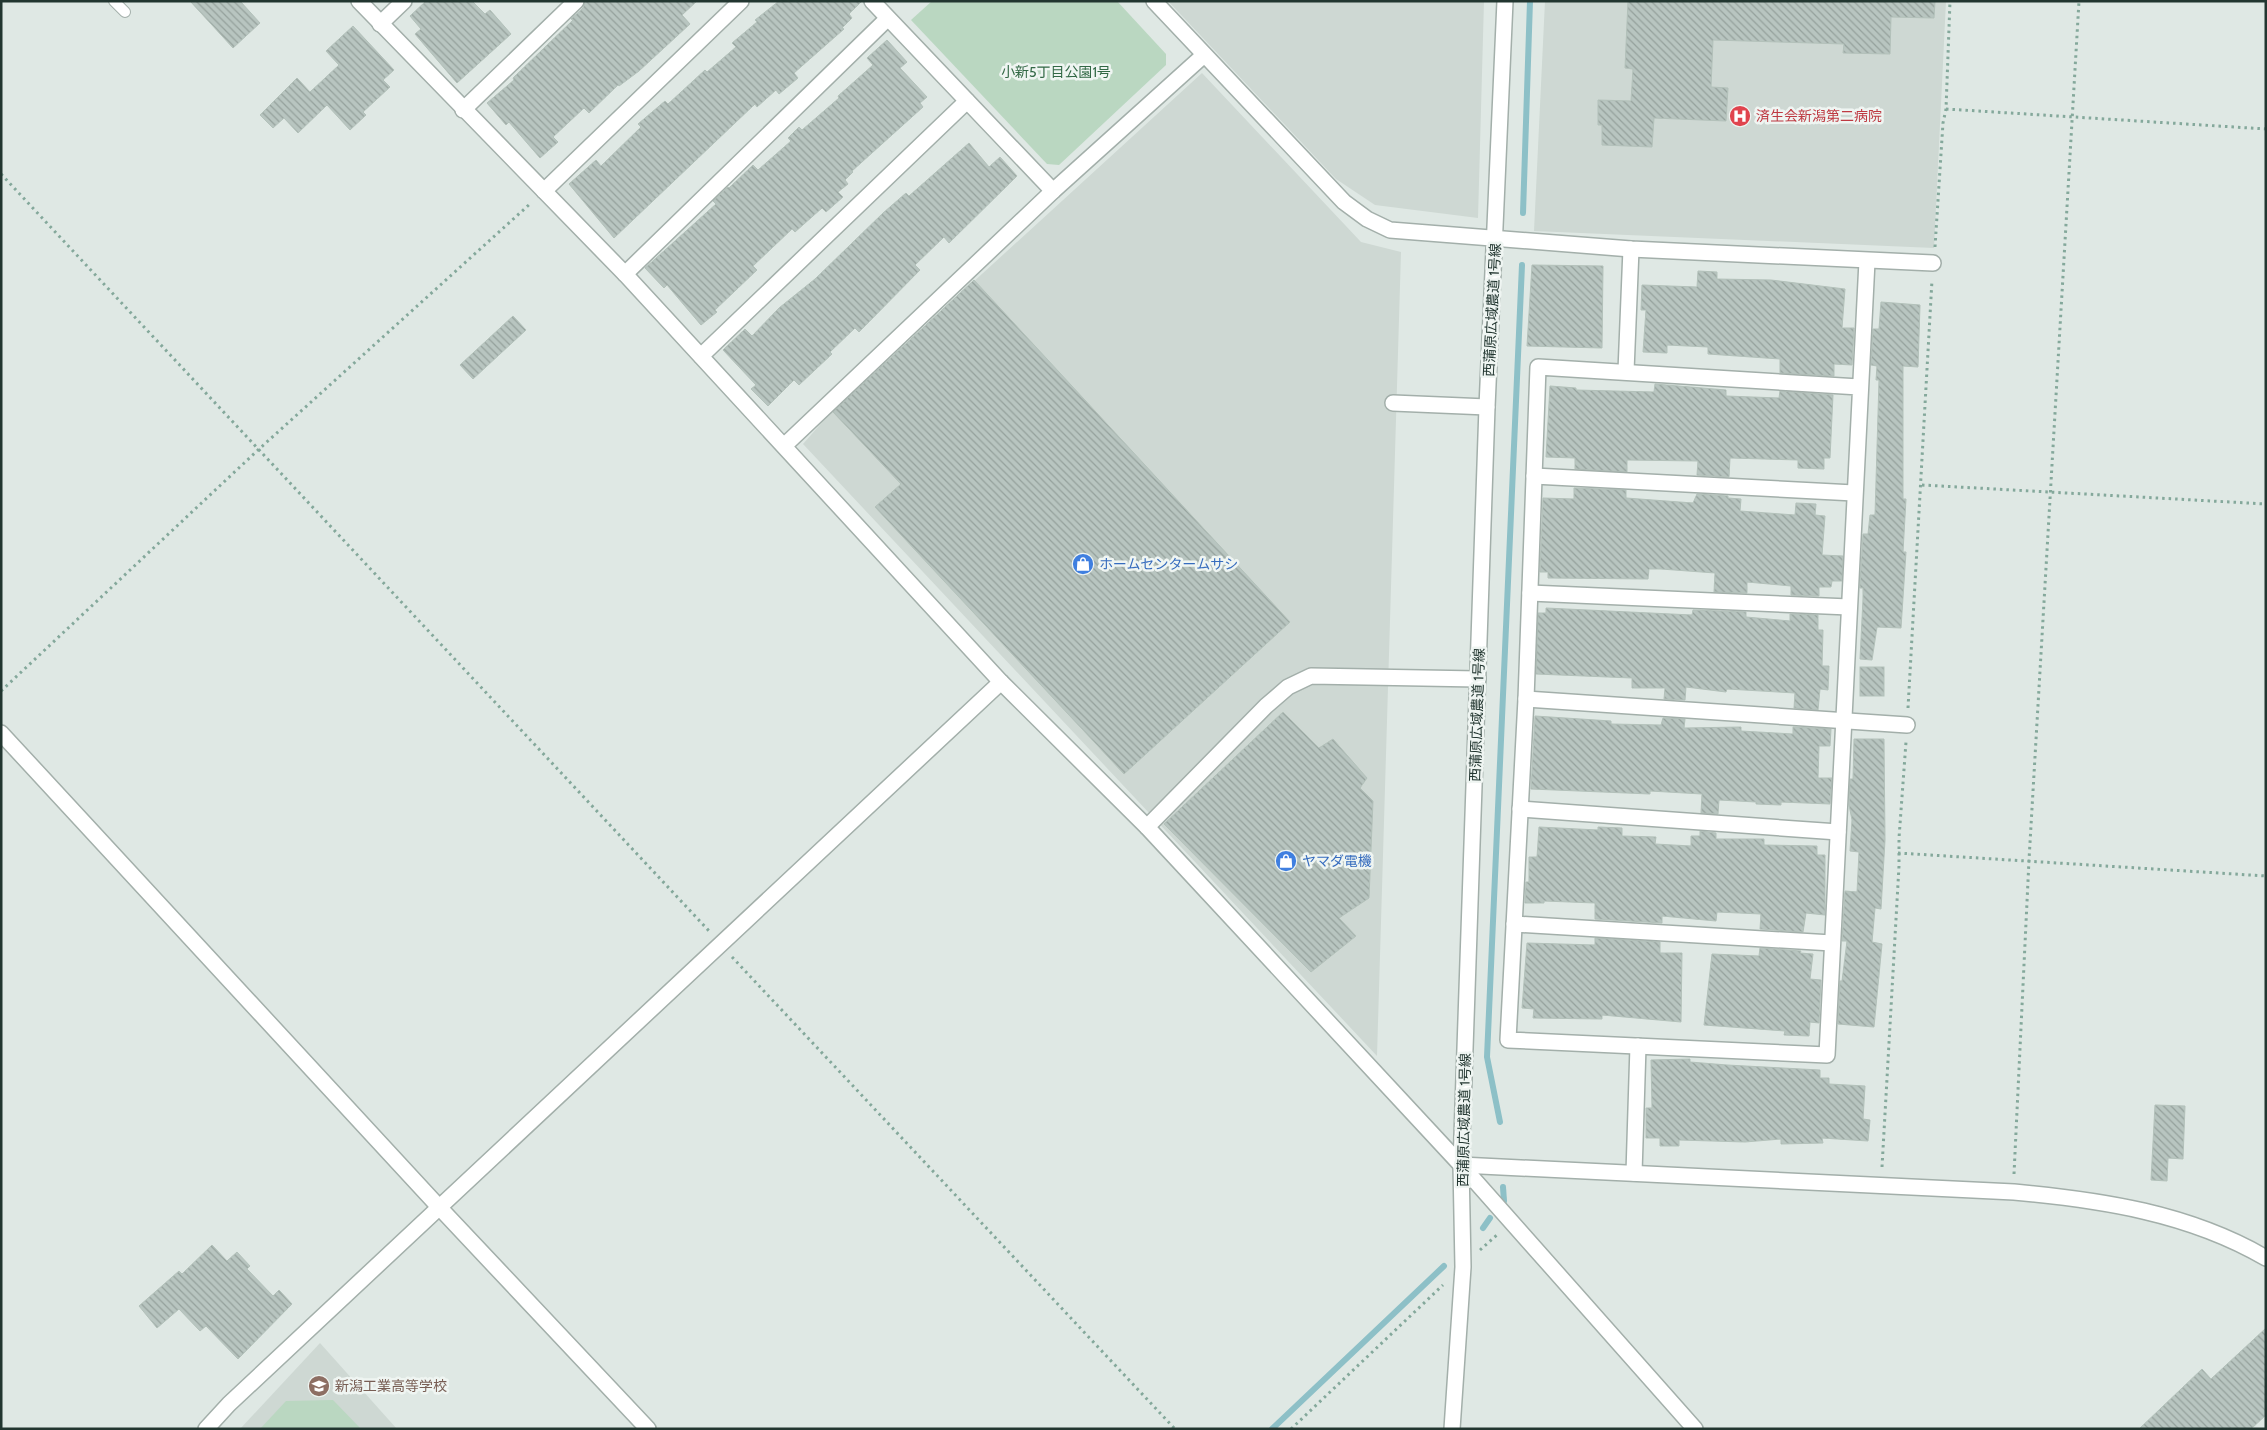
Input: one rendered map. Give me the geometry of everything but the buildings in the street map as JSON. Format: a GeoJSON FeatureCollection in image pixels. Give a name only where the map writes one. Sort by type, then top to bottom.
{"type":"FeatureCollection","features":[{"type":"Feature","properties":{"kind":"street"},"geometry":{"type":"LineString","coordinates":[[359,1],[463,110],[625,274],[785,445],[1001,682],[1147,827],[1461,1165],[1694,1429]]}},
{"type":"Feature","properties":{"kind":"street"},"geometry":{"type":"LineString","coordinates":[[380,24],[404,1]]}},
{"type":"Feature","properties":{"kind":"street"},"geometry":{"type":"LineString","coordinates":[[463,110],[576,1]]}},
{"type":"Feature","properties":{"kind":"street"},"geometry":{"type":"LineString","coordinates":[[544,191],[741,1]]}},
{"type":"Feature","properties":{"kind":"street"},"geometry":{"type":"LineString","coordinates":[[872,1],[887,19],[1053,191]]}},
{"type":"Feature","properties":{"kind":"street"},"geometry":{"type":"LineString","coordinates":[[1154,1],[1344,202],[1367,219],[1390,230],[1495,236],[1631,249],[1934,264]]}},
{"type":"Feature","properties":{"kind":"street","name":"西蒲原広域農道 1号線"},"geometry":{"type":"LineString","coordinates":[[1452,1429],[1463,1267],[1461,1165],[1488,407],[1505,1]]}},
{"type":"Feature","properties":{"kind":"street"},"geometry":{"type":"LineString","coordinates":[[625,274],[887,19]]}},
{"type":"Feature","properties":{"kind":"street"},"geometry":{"type":"LineString","coordinates":[[785,445],[1053,191],[1204,55]]}},
{"type":"Feature","properties":{"kind":"street"},"geometry":{"type":"LineString","coordinates":[[701,356],[967,100]]}},
{"type":"Feature","properties":{"kind":"street"},"geometry":{"type":"LineString","coordinates":[[1626,371],[1631,249]]}},
{"type":"Feature","properties":{"kind":"street"},"geometry":{"type":"LineString","coordinates":[[1860,387],[1538,367],[1526,699],[1508,1040],[1827,1055],[1848,607],[1867,261]]}},
{"type":"Feature","properties":{"kind":"street"},"geometry":{"type":"LineString","coordinates":[[1393,403],[1488,407]]}},
{"type":"Feature","properties":{"kind":"street"},"geometry":{"type":"LineString","coordinates":[[1534,476],[1854,493]]}},
{"type":"Feature","properties":{"kind":"street"},"geometry":{"type":"LineString","coordinates":[[1530,593],[1848,607]]}},
{"type":"Feature","properties":{"kind":"street"},"geometry":{"type":"LineString","coordinates":[[1147,827],[1266,706],[1288,687],[1311,676],[1339,675],[1478,679]]}},
{"type":"Feature","properties":{"kind":"street"},"geometry":{"type":"LineString","coordinates":[[206,1429],[229,1404],[1001,682]]}},
{"type":"Feature","properties":{"kind":"street"},"geometry":{"type":"LineString","coordinates":[[1526,699],[1907,724]]}},
{"type":"Feature","properties":{"kind":"street"},"geometry":{"type":"LineString","coordinates":[[1,733],[439,1207],[648,1429]]}},
{"type":"Feature","properties":{"kind":"street"},"geometry":{"type":"LineString","coordinates":[[1520,808],[1838,832]]}},
{"type":"Feature","properties":{"kind":"street"},"geometry":{"type":"LineString","coordinates":[[1514,924],[1832,943]]}},
{"type":"Feature","properties":{"kind":"street"},"geometry":{"type":"LineString","coordinates":[[1634,1173],[1638,1046]]}},
{"type":"Feature","properties":{"kind":"street"},"geometry":{"type":"LineString","coordinates":[[1461,1165],[2014,1192],[2080,1198],[2160,1214],[2229,1240],[2266,1258]]}},
{"type":"Feature","properties":{"kind":"lane"},"geometry":{"type":"LineString","coordinates":[[114,1],[125,12]]}},
{"type":"Feature","properties":{"kind":"path"},"geometry":{"type":"LineString","coordinates":[[1881,1185],[1900,866],[1898,853],[1943,124],[1946,109],[1950,1]]}},
{"type":"Feature","properties":{"kind":"path"},"geometry":{"type":"LineString","coordinates":[[2014,1192],[2029,860],[2074,116],[2079,1]]}},
{"type":"Feature","properties":{"kind":"path"},"geometry":{"type":"LineString","coordinates":[[1946,109],[2266,129]]}},
{"type":"Feature","properties":{"kind":"path"},"geometry":{"type":"LineString","coordinates":[[1,174],[1175,1429]]}},
{"type":"Feature","properties":{"kind":"path"},"geometry":{"type":"LineString","coordinates":[[1,690],[258,450],[544,191]]}},
{"type":"Feature","properties":{"kind":"path"},"geometry":{"type":"LineString","coordinates":[[1922,485],[2051,490],[2266,504]]}},
{"type":"Feature","properties":{"kind":"path"},"geometry":{"type":"LineString","coordinates":[[1898,853],[2266,876]]}},
{"type":"Feature","properties":{"kind":"path"},"geometry":{"type":"LineString","coordinates":[[1291,1429],[1510,1222]]}},
{"type":"Feature","properties":{"kind":"shaded area"},"geometry":{"type":"Polygon","coordinates":[[[1168,1],[1484,1],[1478,218],[1375,205],[1336,179],[1168,1]]]}},
{"type":"Feature","properties":{"kind":"shaded area","name":"済生会新潟第二病院"},"geometry":{"type":"Polygon","coordinates":[[[1545,1],[1946,1],[1934,248],[1534,231],[1545,1]]]}},
{"type":"Feature","properties":{"kind":"shaded area"},"geometry":{"type":"Polygon","coordinates":[[[1202,73],[1361,242],[1401,252],[1377,1056],[803,444],[832,411],[1202,73]]]}},
{"type":"Feature","properties":{"kind":"shaded area","name":"新潟工業高等学校"},"geometry":{"type":"Polygon","coordinates":[[[320,1343],[397,1429],[240,1429],[320,1343]]]}},
{"type":"Feature","properties":{"kind":"green space","name":"小新5丁目公園1号"},"geometry":{"type":"Polygon","coordinates":[[[932,1],[1117,1],[1166,54],[1166,65],[1059,165],[1047,164],[911,20],[932,1]]]}},
{"type":"Feature","properties":{"kind":"green space"},"geometry":{"type":"Polygon","coordinates":[[[333,1400],[361,1429],[260,1429],[286,1401],[333,1400]]]}},
{"type":"Feature","properties":{"kind":"waterway"},"geometry":{"type":"LineString","coordinates":[[1523,213],[1530,1]]}},
{"type":"Feature","properties":{"kind":"waterway"},"geometry":{"type":"LineString","coordinates":[[1500,1122],[1487,1057],[1522,265]]}},
{"type":"Feature","properties":{"kind":"waterway"},"geometry":{"type":"LineString","coordinates":[[1503,1187],[1504,1201]]}},
{"type":"Feature","properties":{"kind":"waterway"},"geometry":{"type":"LineString","coordinates":[[1483,1228],[1490,1218]]}},
{"type":"Feature","properties":{"kind":"waterway"},"geometry":{"type":"LineString","coordinates":[[1272,1429],[1444,1266]]}},
{"type":"Feature","properties":{"kind":"place","name":"済生会新潟第二病院"},"geometry":{"type":"Point","coordinates":[1740,116]}},
{"type":"Feature","properties":{"kind":"place","name":"ホームセンタームサシ"},"geometry":{"type":"Point","coordinates":[1083,564]}},
{"type":"Feature","properties":{"kind":"place","name":"ヤマダ電機"},"geometry":{"type":"Point","coordinates":[1286,861]}},
{"type":"Feature","properties":{"kind":"place","name":"新潟工業高等学校"},"geometry":{"type":"Point","coordinates":[319,1386]}}]}
